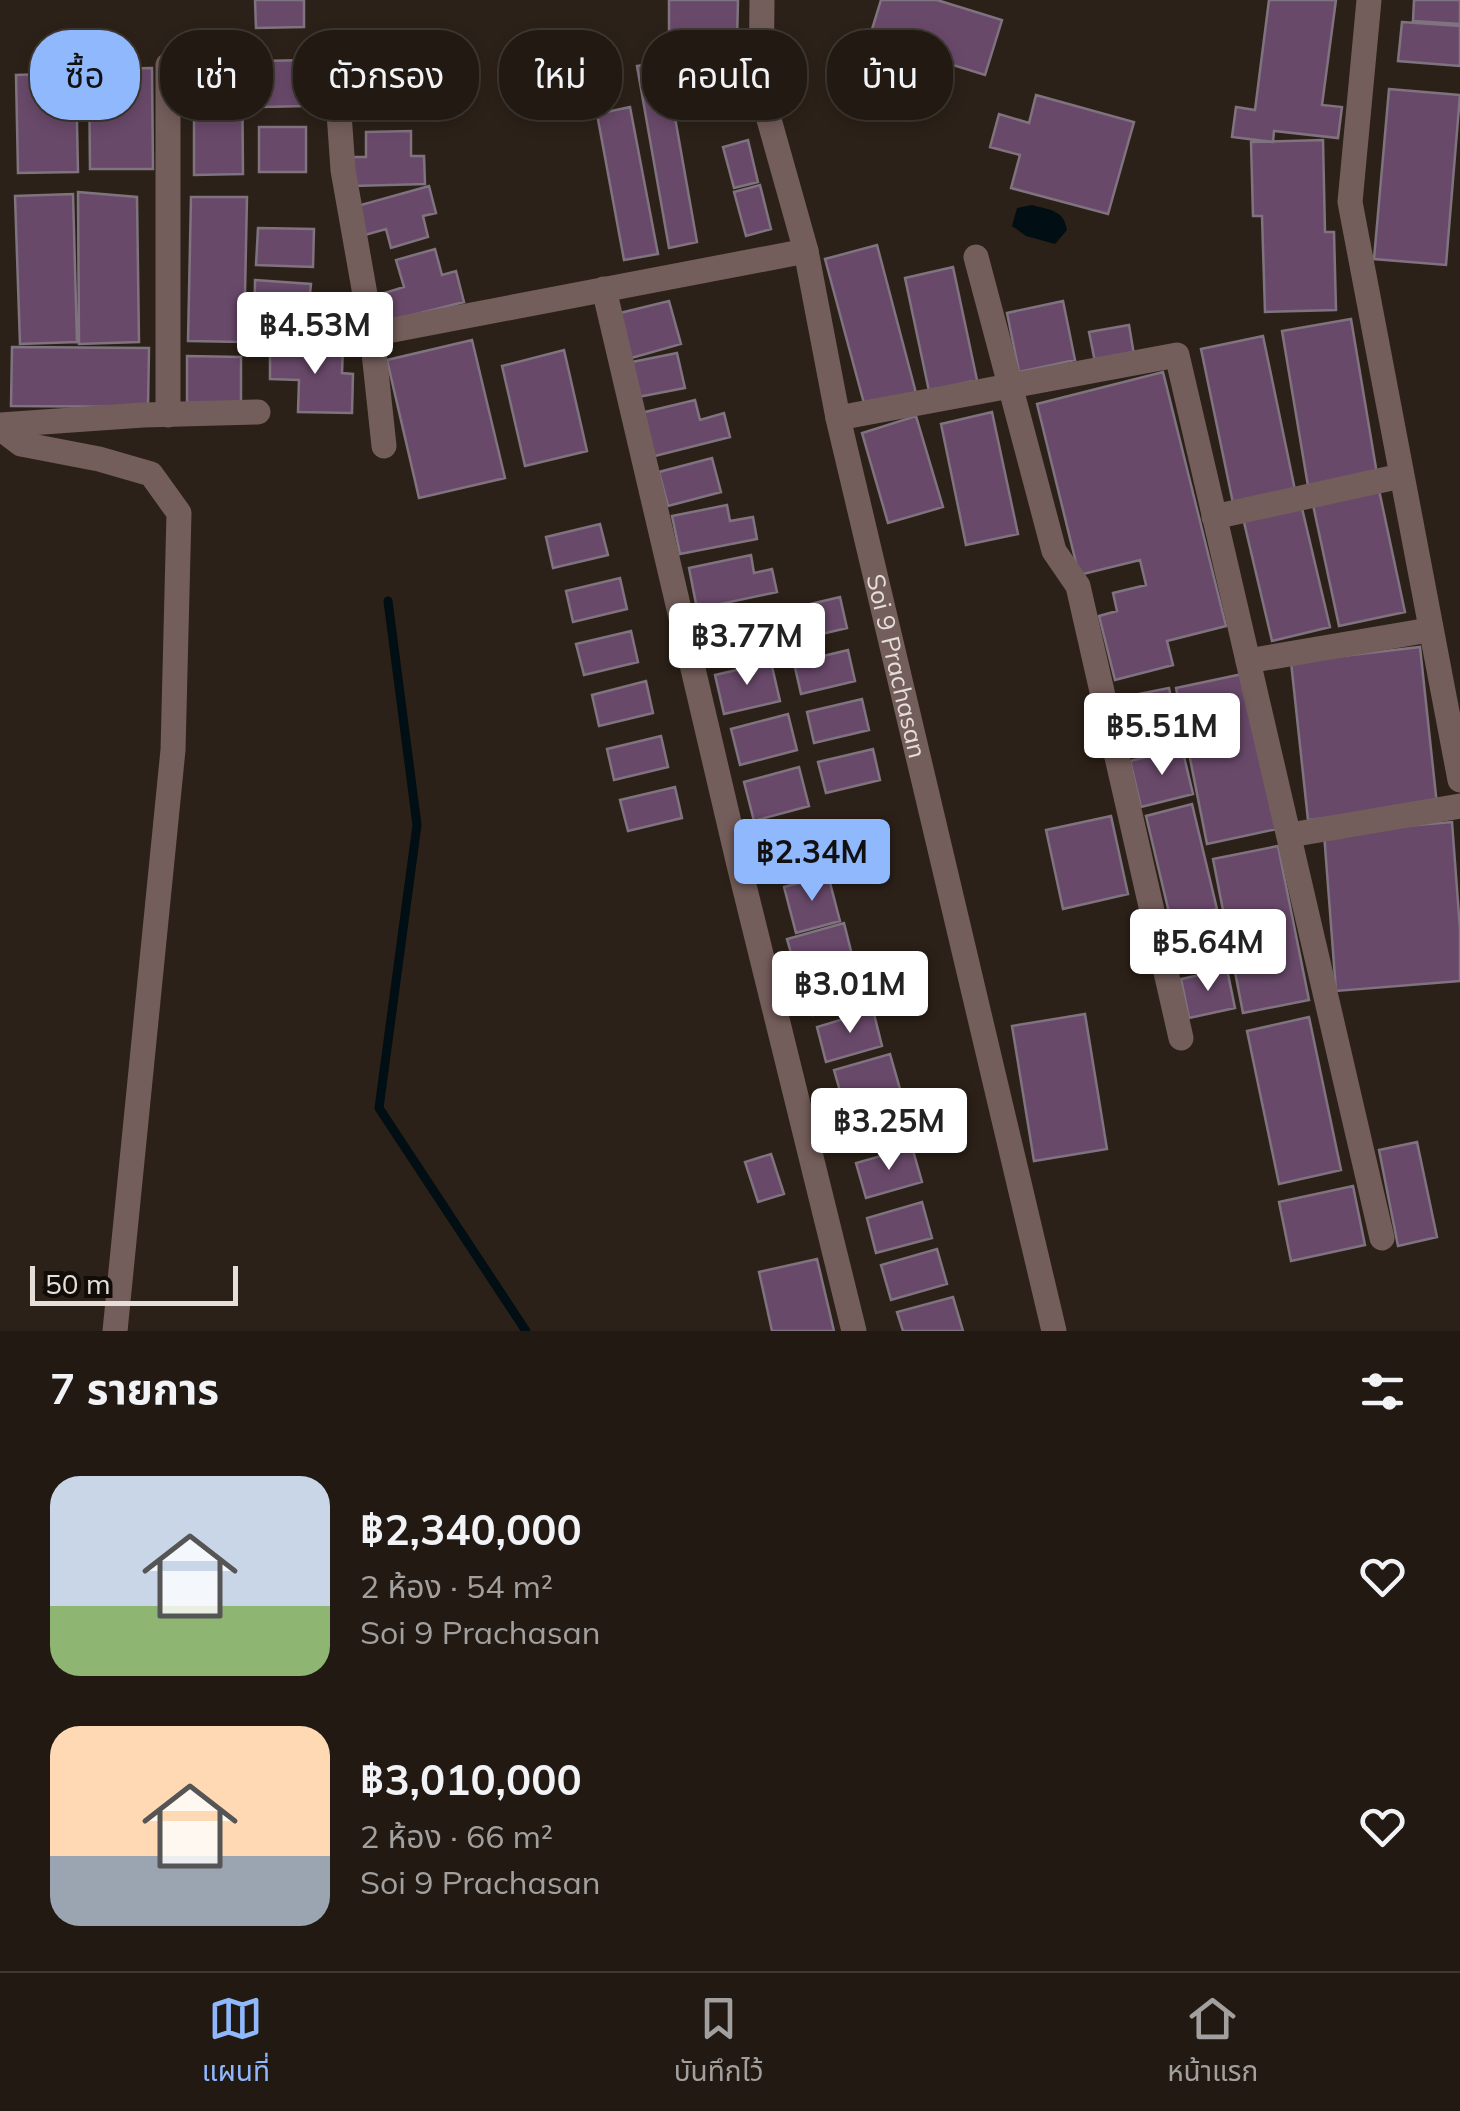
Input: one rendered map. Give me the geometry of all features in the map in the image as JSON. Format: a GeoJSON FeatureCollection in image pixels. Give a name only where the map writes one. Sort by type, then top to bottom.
{"type":"FeatureCollection","features":[{"type":"Feature","properties":{"kind":"street","name":"Soi 9 Prachasan"},"geometry":{"type":"LineString","coordinates":[[762,0],[761,91],[806,251],[838,418],[1054,1331]]}},
{"type":"Feature","properties":{"kind":"street"},"geometry":{"type":"LineString","coordinates":[[1370,0],[1350,202],[1460,780]]}},
{"type":"Feature","properties":{"kind":"street"},"geometry":{"type":"LineString","coordinates":[[168,120],[168,415]]}},
{"type":"Feature","properties":{"kind":"street"},"geometry":{"type":"LineString","coordinates":[[340,120],[343,170],[372,334],[384,446]]}},
{"type":"Feature","properties":{"kind":"street"},"geometry":{"type":"LineString","coordinates":[[372,334],[806,251]]}},
{"type":"Feature","properties":{"kind":"street"},"geometry":{"type":"LineString","coordinates":[[976,257],[1054,551],[1078,586],[1181,1038]]}},
{"type":"Feature","properties":{"kind":"street"},"geometry":{"type":"LineString","coordinates":[[604,290],[739,866],[854,1331]]}},
{"type":"Feature","properties":{"kind":"street"},"geometry":{"type":"LineString","coordinates":[[838,418],[1177,356],[1382,1238]]}},
{"type":"Feature","properties":{"kind":"street"},"geometry":{"type":"LineString","coordinates":[[0,426],[258,412]]}},
{"type":"Feature","properties":{"kind":"street"},"geometry":{"type":"LineString","coordinates":[[0,426],[21,444],[151,474],[179,513],[173,750],[115,1331]]}},
{"type":"Feature","properties":{"kind":"street"},"geometry":{"type":"LineString","coordinates":[[1214,517],[1401,476]]}},
{"type":"Feature","properties":{"kind":"street"},"geometry":{"type":"LineString","coordinates":[[1248,660],[1430,630]]}},
{"type":"Feature","properties":{"kind":"street"},"geometry":{"type":"LineString","coordinates":[[1290,836],[1460,806]]}},
{"type":"Feature","properties":{"kind":"shaded area"},"geometry":{"type":"Polygon","coordinates":[[[1032,205],[1063,218],[1067,230],[1055,244],[1026,236],[1012,226],[1017,208],[1032,205]]]}},
{"type":"Feature","properties":{"kind":"building"},"geometry":{"type":"Polygon","coordinates":[[[255,0],[304,0],[304,27],[256,28],[255,0]]]}},
{"type":"Feature","properties":{"kind":"building"},"geometry":{"type":"Polygon","coordinates":[[[669,0],[738,0],[737,30],[669,30],[669,0]]]}},
{"type":"Feature","properties":{"kind":"building"},"geometry":{"type":"Polygon","coordinates":[[[881,0],[937,0],[1002,20],[985,75],[953,65],[953,30],[872,30],[881,0]]]}},
{"type":"Feature","properties":{"kind":"building"},"geometry":{"type":"Polygon","coordinates":[[[1269,0],[1336,0],[1322,105],[1342,107],[1338,138],[1274,131],[1273,142],[1232,137],[1236,107],[1255,110],[1269,0]]]}},
{"type":"Feature","properties":{"kind":"building"},"geometry":{"type":"Polygon","coordinates":[[[1414,0],[1460,0],[1460,24],[1413,21],[1414,0]]]}},
{"type":"Feature","properties":{"kind":"building"},"geometry":{"type":"Polygon","coordinates":[[[1402,22],[1460,26],[1460,66],[1398,61],[1402,22]]]}},
{"type":"Feature","properties":{"kind":"building"},"geometry":{"type":"Polygon","coordinates":[[[293,60],[293,106],[273,107],[273,61],[293,60]]]}},
{"type":"Feature","properties":{"kind":"building"},"geometry":{"type":"Polygon","coordinates":[[[642,65],[642,94],[637,66],[642,65]]]}},
{"type":"Feature","properties":{"kind":"building"},"geometry":{"type":"Polygon","coordinates":[[[140,68],[152,68],[153,169],[90,169],[90,120],[140,120],[140,68]]]}},
{"type":"Feature","properties":{"kind":"building"},"geometry":{"type":"Polygon","coordinates":[[[16,75],[30,75],[30,120],[77,120],[78,172],[18,173],[16,75]]]}},
{"type":"Feature","properties":{"kind":"building"},"geometry":{"type":"Polygon","coordinates":[[[1389,89],[1460,95],[1446,265],[1374,259],[1389,89]]]}},
{"type":"Feature","properties":{"kind":"building"},"geometry":{"type":"Polygon","coordinates":[[[1036,95],[1134,122],[1108,214],[1011,188],[1020,155],[990,147],[999,114],[1029,123],[1036,95]]]}},
{"type":"Feature","properties":{"kind":"building"},"geometry":{"type":"Polygon","coordinates":[[[630,107],[658,254],[624,260],[598,120],[622,120],[622,109],[630,107]]]}},
{"type":"Feature","properties":{"kind":"building"},"geometry":{"type":"Polygon","coordinates":[[[194,120],[243,120],[243,174],[194,175],[194,120]]]}},
{"type":"Feature","properties":{"kind":"building"},"geometry":{"type":"Polygon","coordinates":[[[646,120],[675,120],[697,242],[669,248],[646,120]]]}},
{"type":"Feature","properties":{"kind":"building"},"geometry":{"type":"Polygon","coordinates":[[[259,127],[306,127],[306,172],[259,172],[259,127]]]}},
{"type":"Feature","properties":{"kind":"building"},"geometry":{"type":"Polygon","coordinates":[[[411,131],[411,156],[424,156],[425,184],[353,186],[353,157],[366,157],[366,132],[411,131]]]}},
{"type":"Feature","properties":{"kind":"building"},"geometry":{"type":"Polygon","coordinates":[[[748,140],[758,182],[734,188],[723,147],[748,140]]]}},
{"type":"Feature","properties":{"kind":"building"},"geometry":{"type":"Polygon","coordinates":[[[1323,140],[1325,232],[1334,232],[1336,310],[1265,312],[1262,216],[1253,216],[1251,142],[1323,140]]]}},
{"type":"Feature","properties":{"kind":"building"},"geometry":{"type":"Polygon","coordinates":[[[760,185],[771,229],[746,236],[734,192],[760,185]]]}},
{"type":"Feature","properties":{"kind":"building"},"geometry":{"type":"Polygon","coordinates":[[[429,186],[436,213],[423,216],[428,237],[391,248],[386,229],[365,235],[357,206],[429,186]]]}},
{"type":"Feature","properties":{"kind":"building"},"geometry":{"type":"Polygon","coordinates":[[[78,192],[137,197],[139,342],[79,344],[78,192]]]}},
{"type":"Feature","properties":{"kind":"building"},"geometry":{"type":"Polygon","coordinates":[[[73,194],[77,342],[20,344],[15,196],[73,194]]]}},
{"type":"Feature","properties":{"kind":"building"},"geometry":{"type":"Polygon","coordinates":[[[191,197],[247,197],[244,342],[188,341],[191,197]]]}},
{"type":"Feature","properties":{"kind":"building"},"geometry":{"type":"Polygon","coordinates":[[[258,228],[314,229],[313,267],[256,265],[258,228]]]}},
{"type":"Feature","properties":{"kind":"building"},"geometry":{"type":"Polygon","coordinates":[[[877,245],[916,393],[865,407],[825,259],[877,245]]]}},
{"type":"Feature","properties":{"kind":"building"},"geometry":{"type":"Polygon","coordinates":[[[435,249],[442,275],[456,271],[464,302],[385,322],[378,295],[404,287],[396,260],[435,249]]]}},
{"type":"Feature","properties":{"kind":"building"},"geometry":{"type":"Polygon","coordinates":[[[953,267],[977,380],[929,391],[905,278],[953,267]]]}},
{"type":"Feature","properties":{"kind":"building"},"geometry":{"type":"Polygon","coordinates":[[[255,280],[311,284],[308,313],[330,314],[330,341],[254,340],[255,280]]]}},
{"type":"Feature","properties":{"kind":"building"},"geometry":{"type":"Polygon","coordinates":[[[669,301],[681,344],[628,359],[616,314],[669,301]]]}},
{"type":"Feature","properties":{"kind":"building"},"geometry":{"type":"Polygon","coordinates":[[[1063,301],[1075,360],[1019,372],[1007,313],[1063,301]]]}},
{"type":"Feature","properties":{"kind":"building"},"geometry":{"type":"Polygon","coordinates":[[[1351,319],[1377,474],[1308,486],[1282,331],[1351,319]]]}},
{"type":"Feature","properties":{"kind":"building"},"geometry":{"type":"Polygon","coordinates":[[[1129,325],[1134,355],[1095,362],[1089,332],[1129,325]]]}},
{"type":"Feature","properties":{"kind":"building"},"geometry":{"type":"Polygon","coordinates":[[[1263,336],[1295,490],[1233,503],[1201,349],[1263,336]]]}},
{"type":"Feature","properties":{"kind":"building"},"geometry":{"type":"Polygon","coordinates":[[[472,340],[505,478],[419,498],[387,360],[472,340]]]}},
{"type":"Feature","properties":{"kind":"building"},"geometry":{"type":"Polygon","coordinates":[[[270,345],[343,346],[342,373],[353,374],[352,413],[298,412],[299,380],[270,379],[270,345]]]}},
{"type":"Feature","properties":{"kind":"building"},"geometry":{"type":"Polygon","coordinates":[[[12,347],[149,348],[148,407],[11,406],[12,347]]]}},
{"type":"Feature","properties":{"kind":"building"},"geometry":{"type":"Polygon","coordinates":[[[564,350],[587,451],[525,466],[502,366],[564,350]]]}},
{"type":"Feature","properties":{"kind":"building"},"geometry":{"type":"Polygon","coordinates":[[[677,353],[685,388],[638,397],[632,362],[677,353]]]}},
{"type":"Feature","properties":{"kind":"building"},"geometry":{"type":"Polygon","coordinates":[[[187,356],[241,357],[241,403],[187,403],[187,356]]]}},
{"type":"Feature","properties":{"kind":"building"},"geometry":{"type":"Polygon","coordinates":[[[1163,372],[1226,626],[1167,641],[1173,665],[1115,680],[1099,616],[1117,611],[1113,593],[1146,585],[1140,560],[1079,575],[1037,404],[1163,372]]]}},
{"type":"Feature","properties":{"kind":"building"},"geometry":{"type":"Polygon","coordinates":[[[695,400],[700,420],[724,413],[730,437],[651,457],[641,413],[695,400]]]}},
{"type":"Feature","properties":{"kind":"building"},"geometry":{"type":"Polygon","coordinates":[[[992,412],[1018,534],[966,545],[941,424],[992,412]]]}},
{"type":"Feature","properties":{"kind":"building"},"geometry":{"type":"Polygon","coordinates":[[[916,416],[943,507],[888,523],[862,433],[916,416]]]}},
{"type":"Feature","properties":{"kind":"building"},"geometry":{"type":"Polygon","coordinates":[[[712,458],[721,492],[668,506],[659,472],[712,458]]]}},
{"type":"Feature","properties":{"kind":"building"},"geometry":{"type":"Polygon","coordinates":[[[1379,490],[1405,612],[1339,626],[1313,505],[1379,490]]]}},
{"type":"Feature","properties":{"kind":"building"},"geometry":{"type":"Polygon","coordinates":[[[1301,504],[1330,627],[1272,641],[1243,518],[1301,504]]]}},
{"type":"Feature","properties":{"kind":"building"},"geometry":{"type":"Polygon","coordinates":[[[727,505],[730,521],[753,517],[757,539],[680,554],[672,516],[727,505]]]}},
{"type":"Feature","properties":{"kind":"building"},"geometry":{"type":"Polygon","coordinates":[[[600,524],[608,555],[553,568],[546,537],[600,524]]]}},
{"type":"Feature","properties":{"kind":"building"},"geometry":{"type":"Polygon","coordinates":[[[751,555],[754,573],[772,569],[777,592],[697,609],[689,568],[751,555]]]}},
{"type":"Feature","properties":{"kind":"building"},"geometry":{"type":"Polygon","coordinates":[[[620,578],[627,609],[573,622],[566,591],[620,578]]]}},
{"type":"Feature","properties":{"kind":"building"},"geometry":{"type":"Polygon","coordinates":[[[840,597],[847,628],[792,641],[785,610],[840,597]]]}},
{"type":"Feature","properties":{"kind":"building"},"geometry":{"type":"Polygon","coordinates":[[[765,606],[773,643],[712,657],[704,620],[765,606]]]}},
{"type":"Feature","properties":{"kind":"building"},"geometry":{"type":"Polygon","coordinates":[[[631,631],[638,662],[584,675],[576,644],[631,631]]]}},
{"type":"Feature","properties":{"kind":"building"},"geometry":{"type":"Polygon","coordinates":[[[1420,647],[1437,805],[1308,820],[1291,662],[1420,647]]]}},
{"type":"Feature","properties":{"kind":"building"},"geometry":{"type":"Polygon","coordinates":[[[848,650],[855,681],[801,694],[794,663],[848,650]]]}},
{"type":"Feature","properties":{"kind":"building"},"geometry":{"type":"Polygon","coordinates":[[[771,662],[780,701],[724,714],[715,675],[771,662]]]}},
{"type":"Feature","properties":{"kind":"building"},"geometry":{"type":"Polygon","coordinates":[[[1247,673],[1277,829],[1207,844],[1176,688],[1247,673]]]}},
{"type":"Feature","properties":{"kind":"building"},"geometry":{"type":"Polygon","coordinates":[[[646,681],[653,713],[599,726],[592,695],[646,681]]]}},
{"type":"Feature","properties":{"kind":"building"},"geometry":{"type":"Polygon","coordinates":[[[1169,688],[1179,735],[1128,745],[1119,698],[1169,688]]]}},
{"type":"Feature","properties":{"kind":"building"},"geometry":{"type":"Polygon","coordinates":[[[862,699],[869,730],[814,743],[807,712],[862,699]]]}},
{"type":"Feature","properties":{"kind":"building"},"geometry":{"type":"Polygon","coordinates":[[[788,714],[797,750],[740,765],[731,729],[788,714]]]}},
{"type":"Feature","properties":{"kind":"building"},"geometry":{"type":"Polygon","coordinates":[[[661,736],[668,767],[614,780],[607,749],[661,736]]]}},
{"type":"Feature","properties":{"kind":"building"},"geometry":{"type":"Polygon","coordinates":[[[1182,748],[1193,794],[1141,807],[1130,761],[1182,748]]]}},
{"type":"Feature","properties":{"kind":"building"},"geometry":{"type":"Polygon","coordinates":[[[873,749],[880,780],[826,793],[818,762],[873,749]]]}},
{"type":"Feature","properties":{"kind":"building"},"geometry":{"type":"Polygon","coordinates":[[[799,767],[809,806],[754,821],[744,782],[799,767]]]}},
{"type":"Feature","properties":{"kind":"building"},"geometry":{"type":"Polygon","coordinates":[[[675,787],[682,818],[628,831],[620,800],[675,787]]]}},
{"type":"Feature","properties":{"kind":"building"},"geometry":{"type":"Polygon","coordinates":[[[1192,804],[1217,909],[1171,921],[1146,816],[1192,804]]]}},
{"type":"Feature","properties":{"kind":"building"},"geometry":{"type":"Polygon","coordinates":[[[1111,816],[1128,894],[1063,909],[1046,830],[1111,816]]]}},
{"type":"Feature","properties":{"kind":"building"},"geometry":{"type":"Polygon","coordinates":[[[1452,822],[1460,981],[1336,991],[1324,833],[1452,822]]]}},
{"type":"Feature","properties":{"kind":"building"},"geometry":{"type":"Polygon","coordinates":[[[820,823],[828,862],[766,874],[759,836],[820,823]]]}},
{"type":"Feature","properties":{"kind":"building"},"geometry":{"type":"Polygon","coordinates":[[[1278,846],[1309,1000],[1243,1013],[1213,859],[1278,846]]]}},
{"type":"Feature","properties":{"kind":"building"},"geometry":{"type":"Polygon","coordinates":[[[828,875],[840,921],[796,933],[784,887],[828,875]]]}},
{"type":"Feature","properties":{"kind":"building"},"geometry":{"type":"Polygon","coordinates":[[[1216,913],[1226,958],[1178,970],[1167,925],[1216,913]]]}},
{"type":"Feature","properties":{"kind":"building"},"geometry":{"type":"Polygon","coordinates":[[[844,923],[853,959],[797,974],[787,939],[844,923]]]}},
{"type":"Feature","properties":{"kind":"building"},"geometry":{"type":"Polygon","coordinates":[[[859,965],[869,999],[813,1015],[803,980],[859,965]]]}},
{"type":"Feature","properties":{"kind":"building"},"geometry":{"type":"Polygon","coordinates":[[[1227,969],[1235,1008],[1189,1018],[1181,979],[1227,969]]]}},
{"type":"Feature","properties":{"kind":"building"},"geometry":{"type":"Polygon","coordinates":[[[873,1010],[882,1046],[826,1062],[817,1027],[873,1010]]]}},
{"type":"Feature","properties":{"kind":"building"},"geometry":{"type":"Polygon","coordinates":[[[1085,1014],[1107,1149],[1034,1161],[1012,1026],[1085,1014]]]}},
{"type":"Feature","properties":{"kind":"building"},"geometry":{"type":"Polygon","coordinates":[[[1309,1017],[1341,1170],[1279,1184],[1247,1031],[1309,1017]]]}},
{"type":"Feature","properties":{"kind":"building"},"geometry":{"type":"Polygon","coordinates":[[[890,1054],[900,1089],[844,1105],[834,1070],[890,1054]]]}},
{"type":"Feature","properties":{"kind":"building"},"geometry":{"type":"Polygon","coordinates":[[[904,1099],[914,1134],[858,1150],[848,1115],[904,1099]]]}},
{"type":"Feature","properties":{"kind":"building"},"geometry":{"type":"Polygon","coordinates":[[[1417,1142],[1437,1237],[1398,1246],[1379,1150],[1417,1142]]]}},
{"type":"Feature","properties":{"kind":"building"},"geometry":{"type":"Polygon","coordinates":[[[912,1147],[922,1182],[866,1198],[856,1163],[912,1147]]]}},
{"type":"Feature","properties":{"kind":"building"},"geometry":{"type":"Polygon","coordinates":[[[771,1154],[784,1194],[758,1202],[745,1162],[771,1154]]]}},
{"type":"Feature","properties":{"kind":"building"},"geometry":{"type":"Polygon","coordinates":[[[1353,1186],[1365,1245],[1291,1261],[1279,1202],[1353,1186]]]}},
{"type":"Feature","properties":{"kind":"building"},"geometry":{"type":"Polygon","coordinates":[[[922,1202],[932,1238],[876,1253],[867,1218],[922,1202]]]}},
{"type":"Feature","properties":{"kind":"building"},"geometry":{"type":"Polygon","coordinates":[[[937,1249],[947,1284],[891,1300],[881,1265],[937,1249]]]}},
{"type":"Feature","properties":{"kind":"building"},"geometry":{"type":"Polygon","coordinates":[[[817,1259],[834,1331],[772,1331],[759,1272],[817,1259]]]}},
{"type":"Feature","properties":{"kind":"building"},"geometry":{"type":"Polygon","coordinates":[[[953,1297],[963,1331],[903,1331],[897,1312],[953,1297]]]}},
{"type":"Feature","properties":{"kind":"waterway"},"geometry":{"type":"LineString","coordinates":[[388,601],[417,825],[379,1108],[526,1331]]}}]}
